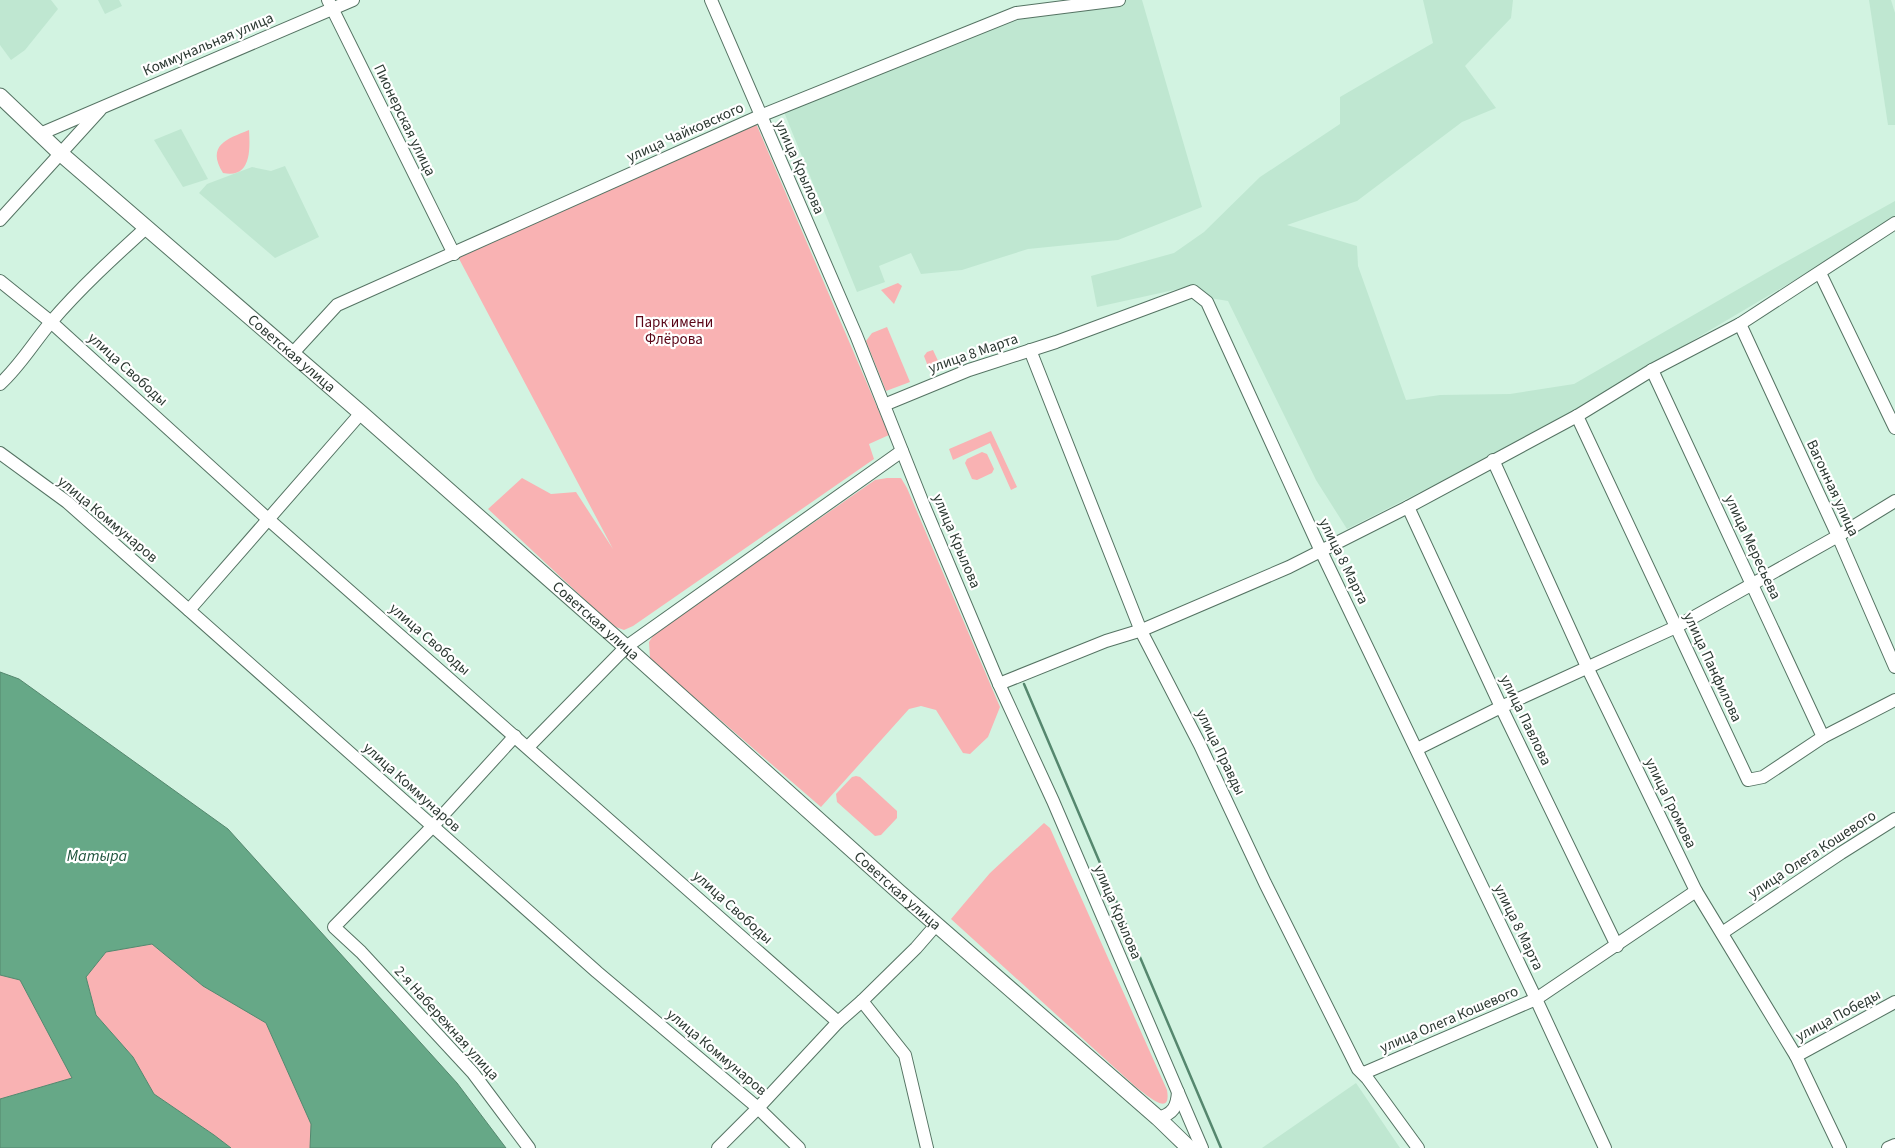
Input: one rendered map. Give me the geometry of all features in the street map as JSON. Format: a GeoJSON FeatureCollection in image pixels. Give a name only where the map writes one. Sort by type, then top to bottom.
{"type":"FeatureCollection","features":[{"type":"Feature","properties":{"kind":"main road","name":"Советская улица"},"geometry":{"type":"LineString","coordinates":[[0,96],[60,153],[361,413],[936,925],[1158,1118],[1188,1148]]}},
{"type":"Feature","properties":{"kind":"street","name":"Коммунальная улица"},"geometry":{"type":"LineString","coordinates":[[40,134],[330,4],[353,0]]}},
{"type":"Feature","properties":{"kind":"street","name":"улица Крылова"},"geometry":{"type":"LineString","coordinates":[[711,0],[852,326],[999,684],[1053,801],[1202,1148]]}},
{"type":"Feature","properties":{"kind":"street","name":"улица Чайковского"},"geometry":{"type":"LineString","coordinates":[[292,354],[337,305],[760,116],[1016,13],[1119,0]]}},
{"type":"Feature","properties":{"kind":"street","name":"Пионерская улица"},"geometry":{"type":"LineString","coordinates":[[330,4],[454,254]]}},
{"type":"Feature","properties":{"kind":"street","name":"Коммунальная улица"},"geometry":{"type":"LineString","coordinates":[[0,220],[103,106]]}},
{"type":"Feature","properties":{"kind":"street"},"geometry":{"type":"LineString","coordinates":[[999,684],[1106,641],[1141,630],[1321,552],[1578,416],[1652,370],[1740,324],[1895,223]]}},
{"type":"Feature","properties":{"kind":"street"},"geometry":{"type":"LineString","coordinates":[[0,384],[51,322],[111,259],[147,227]]}},
{"type":"Feature","properties":{"kind":"street"},"geometry":{"type":"LineString","coordinates":[[1820,273],[1895,428]]}},
{"type":"Feature","properties":{"kind":"street","name":"улица Свободы"},"geometry":{"type":"LineString","coordinates":[[0,281],[51,322],[269,520],[838,1022]]}},
{"type":"Feature","properties":{"kind":"street","name":"улица 8 Марта"},"geometry":{"type":"LineString","coordinates":[[884,405],[969,370],[1030,350],[1193,290],[1200,294],[1207,302],[1321,552],[1417,749],[1605,1148]]}},
{"type":"Feature","properties":{"kind":"street","name":"Вагонная улица"},"geometry":{"type":"LineString","coordinates":[[1740,324],[1838,536],[1895,667]]}},
{"type":"Feature","properties":{"kind":"street","name":"улица Правды"},"geometry":{"type":"LineString","coordinates":[[1030,350],[1141,630],[1200,745],[1265,883],[1358,1069],[1364,1073],[1418,1148]]}},
{"type":"Feature","properties":{"kind":"street","name":"улица Мересьева"},"geometry":{"type":"LineString","coordinates":[[1652,370],[1823,737]]}},
{"type":"Feature","properties":{"kind":"street"},"geometry":{"type":"LineString","coordinates":[[189,610],[361,413]]}},
{"type":"Feature","properties":{"kind":"street","name":"улица Панфилова"},"geometry":{"type":"LineString","coordinates":[[1578,416],[1748,780],[1763,777],[1823,737],[1895,700]]}},
{"type":"Feature","properties":{"kind":"street"},"geometry":{"type":"LineString","coordinates":[[528,747],[626,647],[902,451]]}},
{"type":"Feature","properties":{"kind":"street","name":"улица Коммунаров"},"geometry":{"type":"LineString","coordinates":[[0,453],[67,502],[432,827],[597,972],[758,1108],[800,1148]]}},
{"type":"Feature","properties":{"kind":"street","name":"улица Громова"},"geometry":{"type":"LineString","coordinates":[[1493,460],[1588,669],[1696,891],[1796,1056],[1840,1148]]}},
{"type":"Feature","properties":{"kind":"street"},"geometry":{"type":"LineString","coordinates":[[1417,749],[1676,627],[1838,536],[1895,501]]}},
{"type":"Feature","properties":{"kind":"street","name":"улица Павлова"},"geometry":{"type":"LineString","coordinates":[[1408,507],[1501,708],[1617,946]]}},
{"type":"Feature","properties":{"kind":"street"},"geometry":{"type":"LineString","coordinates":[[432,827],[515,736]]}},
{"type":"Feature","properties":{"kind":"street","name":"улица Олега Кошевого"},"geometry":{"type":"LineString","coordinates":[[1722,934],[1841,853],[1895,819]]}},
{"type":"Feature","properties":{"kind":"street","name":"2-я Набережная улица"},"geometry":{"type":"LineString","coordinates":[[432,827],[334,926],[361,952],[473,1073],[529,1148]]}},
{"type":"Feature","properties":{"kind":"street","name":"улица Олега Кошевого"},"geometry":{"type":"LineString","coordinates":[[1364,1073],[1536,999],[1696,891]]}},
{"type":"Feature","properties":{"kind":"street"},"geometry":{"type":"LineString","coordinates":[[718,1148],[838,1022],[916,948],[936,925]]}},
{"type":"Feature","properties":{"kind":"street"},"geometry":{"type":"LineString","coordinates":[[862,1001],[905,1055],[927,1148]]}},
{"type":"Feature","properties":{"kind":"street","name":"улица Победы"},"geometry":{"type":"LineString","coordinates":[[1796,1056],[1895,1002]]}},
{"type":"Feature","properties":{"kind":"street"},"geometry":{"type":"LineString","coordinates":[[1158,1118],[1168,1115],[1173,1111],[1177,1104],[1178,1092]]}},
{"type":"Feature","properties":{"kind":"street"},"geometry":{"type":"LineString","coordinates":[[1888,1148],[1895,1144]]}},
{"type":"Feature","properties":{"kind":"shaded area"},"geometry":{"type":"Polygon","coordinates":[[[0,0],[51,0],[58,9],[25,50],[11,60],[0,45],[0,0]]]}},
{"type":"Feature","properties":{"kind":"shaded area"},"geometry":{"type":"Polygon","coordinates":[[[98,0],[119,0],[122,6],[105,14],[98,0]]]}},
{"type":"Feature","properties":{"kind":"shaded area"},"geometry":{"type":"Polygon","coordinates":[[[1108,0],[1142,0],[1202,207],[1118,240],[1028,249],[962,270],[921,274],[911,253],[879,266],[885,282],[857,292],[784,112],[998,22],[1108,0]]]}},
{"type":"Feature","properties":{"kind":"shaded area"},"geometry":{"type":"Polygon","coordinates":[[[1423,0],[1513,0],[1511,18],[1465,66],[1496,108],[1462,122],[1357,201],[1287,225],[1357,246],[1358,266],[1406,400],[1440,395],[1510,394],[1574,384],[1895,201],[1895,224],[1805,274],[1531,436],[1347,529],[1316,480],[1228,301],[1198,296],[1192,286],[1097,307],[1091,276],[1174,253],[1204,232],[1260,177],[1340,124],[1340,97],[1433,43],[1423,0]]]}},
{"type":"Feature","properties":{"kind":"shaded area"},"geometry":{"type":"Polygon","coordinates":[[[1869,0],[1891,0],[1895,13],[1895,125],[1888,125],[1869,0]]]}},
{"type":"Feature","properties":{"kind":"shaded area"},"geometry":{"type":"Polygon","coordinates":[[[181,129],[208,179],[183,187],[154,140],[181,129]]]}},
{"type":"Feature","properties":{"kind":"shaded area"},"geometry":{"type":"Polygon","coordinates":[[[285,166],[319,237],[275,258],[199,193],[207,184],[252,167],[271,171],[285,166]]]}},
{"type":"Feature","properties":{"kind":"shaded area"},"geometry":{"type":"Polygon","coordinates":[[[1356,1083],[1400,1148],[1262,1148],[1356,1083]]]}},
{"type":"Feature","properties":{"kind":"green space","name":"Парк имени Флёрова"},"geometry":{"type":"Polygon","coordinates":[[[755,121],[889,435],[869,444],[874,459],[633,626],[624,630],[613,626],[488,509],[522,478],[551,494],[576,492],[613,549],[457,255],[755,121]]]}},
{"type":"Feature","properties":{"kind":"green space"},"geometry":{"type":"Polygon","coordinates":[[[249,130],[249,153],[244,167],[232,174],[223,173],[217,156],[221,144],[249,130]]]}},
{"type":"Feature","properties":{"kind":"green space"},"geometry":{"type":"Polygon","coordinates":[[[898,283],[902,286],[894,304],[881,290],[898,283]]]}},
{"type":"Feature","properties":{"kind":"green space"},"geometry":{"type":"Polygon","coordinates":[[[887,327],[910,382],[886,391],[866,341],[872,333],[887,327]]]}},
{"type":"Feature","properties":{"kind":"green space"},"geometry":{"type":"Polygon","coordinates":[[[933,350],[940,365],[929,369],[924,356],[927,352],[933,350]]]}},
{"type":"Feature","properties":{"kind":"green space"},"geometry":{"type":"Polygon","coordinates":[[[991,431],[1017,487],[1011,490],[990,443],[953,460],[949,449],[991,431]]]}},
{"type":"Feature","properties":{"kind":"green space"},"geometry":{"type":"Polygon","coordinates":[[[982,452],[987,454],[994,469],[992,473],[977,480],[972,479],[965,463],[967,459],[982,452]]]}},
{"type":"Feature","properties":{"kind":"green space"},"geometry":{"type":"Polygon","coordinates":[[[901,478],[907,488],[1000,707],[988,737],[970,754],[963,753],[936,710],[921,706],[909,709],[821,807],[650,659],[649,642],[655,633],[875,480],[901,478]]]}},
{"type":"Feature","properties":{"kind":"green space"},"geometry":{"type":"Polygon","coordinates":[[[852,777],[860,777],[897,811],[897,818],[881,835],[875,836],[837,802],[836,794],[852,777]]]}},
{"type":"Feature","properties":{"kind":"green space"},"geometry":{"type":"Polygon","coordinates":[[[1044,823],[1050,828],[1167,1090],[1168,1098],[1166,1103],[1157,1102],[1137,1088],[951,919],[990,873],[1044,823]]]}},
{"type":"Feature","properties":{"kind":"green space"},"geometry":{"type":"Polygon","coordinates":[[[152,944],[203,986],[266,1023],[311,1124],[310,1148],[231,1148],[154,1094],[133,1057],[96,1015],[86,977],[106,952],[152,944]]]}},
{"type":"Feature","properties":{"kind":"green space"},"geometry":{"type":"Polygon","coordinates":[[[0,975],[20,980],[72,1078],[0,1099],[0,975]]]}},
{"type":"Feature","properties":{"kind":"water","name":"Матыра"},"geometry":{"type":"Polygon","coordinates":[[[0,672],[19,679],[228,829],[457,1083],[506,1148],[310,1148],[311,1124],[266,1023],[203,986],[152,944],[106,952],[86,977],[96,1015],[133,1057],[154,1094],[231,1148],[0,1148],[0,1099],[72,1078],[20,980],[0,975],[0,672]]]}},
{"type":"Feature","properties":{"kind":"waterway"},"geometry":{"type":"LineString","coordinates":[[1024,684],[1221,1148]]}}]}
